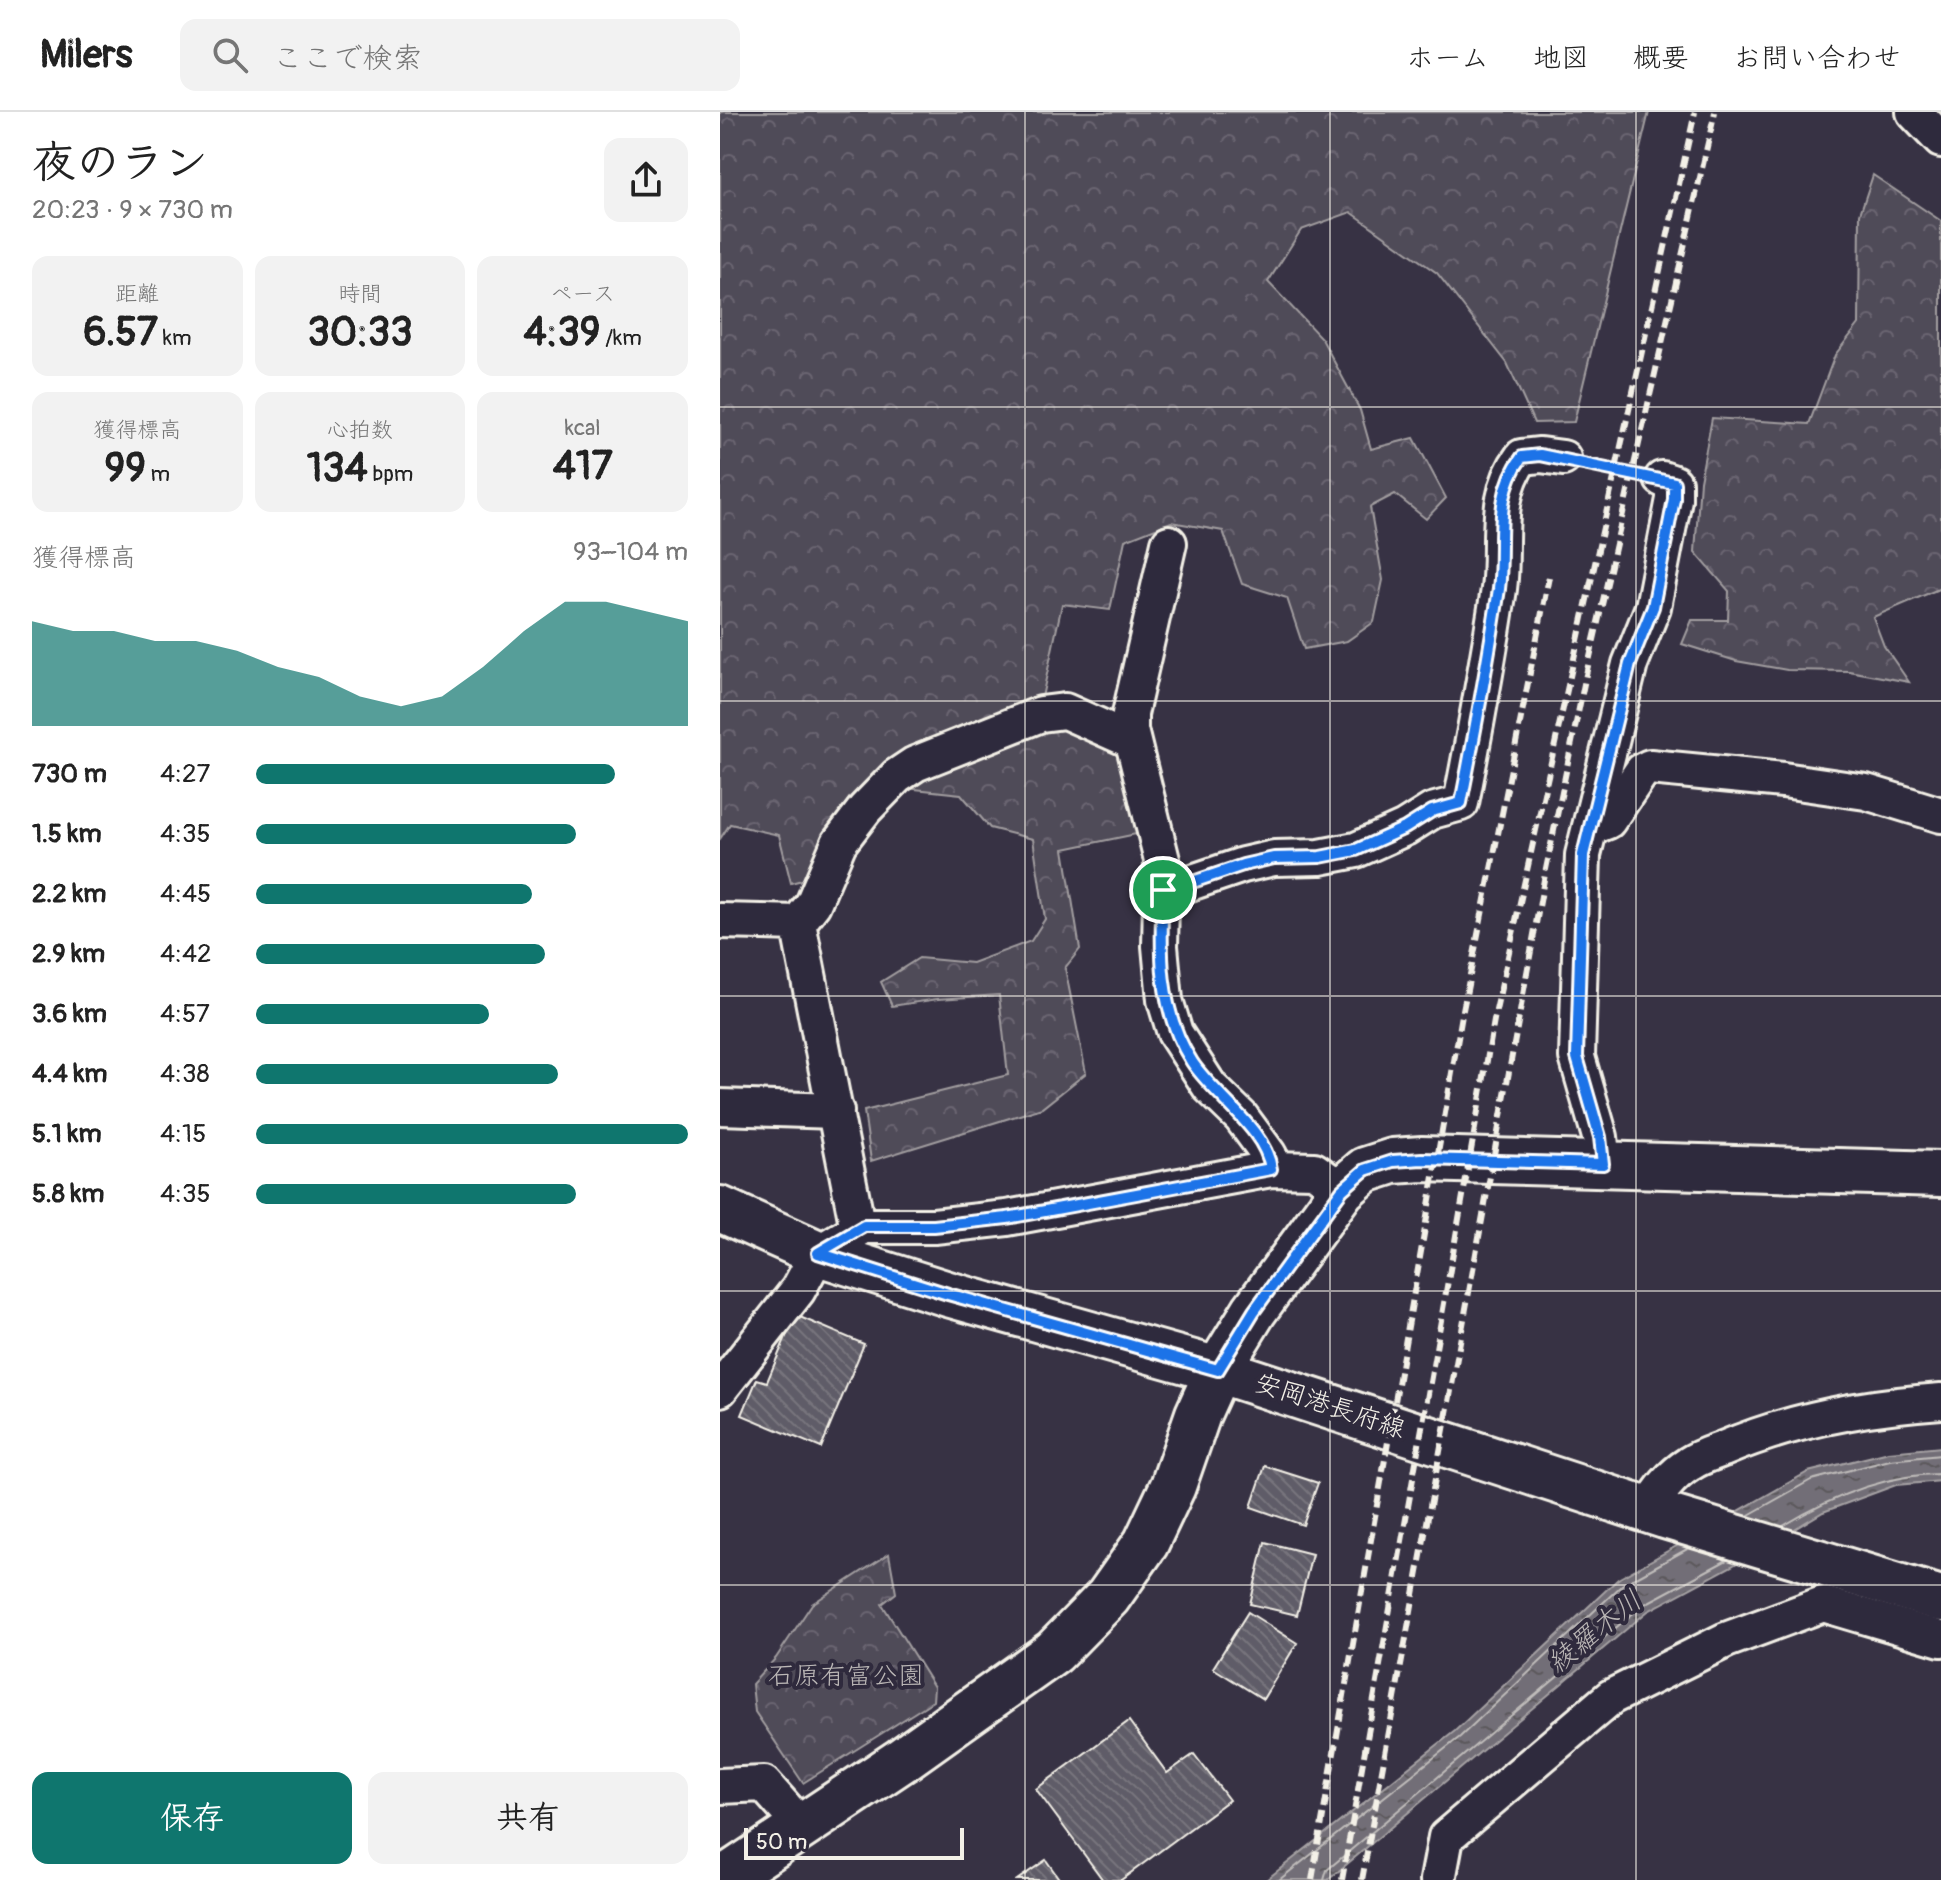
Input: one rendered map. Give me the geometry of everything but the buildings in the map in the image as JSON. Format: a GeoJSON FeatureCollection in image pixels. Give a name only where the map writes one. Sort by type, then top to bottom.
{"type":"FeatureCollection","features":[{"type":"Feature","properties":{"kind":"street"},"geometry":{"type":"LineString","coordinates":[[1914,112],[1941,140]]}},
{"type":"Feature","properties":{"kind":"street"},"geometry":{"type":"LineString","coordinates":[[1163,890],[1274,858],[1320,857],[1356,850],[1405,828],[1432,811],[1461,803],[1499,584],[1502,509],[1510,472],[1522,457],[1540,455],[1563,458]]}},
{"type":"Feature","properties":{"kind":"street"},"geometry":{"type":"LineString","coordinates":[[1603,1164],[1600,1137],[1577,1057],[1583,855],[1630,664],[1653,607],[1674,499],[1674,483],[1662,479]]}},
{"type":"Feature","properties":{"kind":"street"},"geometry":{"type":"LineString","coordinates":[[1169,543],[1130,714],[1130,740],[1162,860],[1160,946],[1165,1000],[1175,1033],[1210,1087],[1241,1117],[1269,1155],[1271,1169]]}},
{"type":"Feature","properties":{"kind":"street"},"geometry":{"type":"LineString","coordinates":[[858,1229],[798,923],[813,904],[839,843],[865,809],[897,776],[915,764],[1041,714],[1065,711],[1130,740]]}},
{"type":"Feature","properties":{"kind":"street"},"geometry":{"type":"LineString","coordinates":[[1590,828],[1608,821],[1642,771],[1650,767],[1866,792],[1941,815]]}},
{"type":"Feature","properties":{"kind":"street"},"geometry":{"type":"LineString","coordinates":[[720,921],[798,923]]}},
{"type":"Feature","properties":{"kind":"street"},"geometry":{"type":"LineString","coordinates":[[720,1107],[836,1111]]}},
{"type":"Feature","properties":{"kind":"street"},"geometry":{"type":"LineString","coordinates":[[722,1880],[1054,1652],[1108,1597],[1146,1543],[1167,1500],[1218,1370],[1254,1311],[1342,1190],[1365,1170],[1393,1161],[1941,1174]]}},
{"type":"Feature","properties":{"kind":"street"},"geometry":{"type":"LineString","coordinates":[[720,1389],[798,1290],[818,1253],[864,1226],[934,1226],[1007,1218],[1271,1169],[1314,1170],[1342,1190]]}},
{"type":"Feature","properties":{"kind":"street","name":"安岡港長府線"},"geometry":{"type":"LineString","coordinates":[[720,1209],[818,1253],[948,1294],[1218,1370],[1656,1512],[1941,1599]]}},
{"type":"Feature","properties":{"kind":"street"},"geometry":{"type":"LineString","coordinates":[[1656,1512],[1668,1480],[1691,1462],[1745,1439],[1832,1416],[1906,1403],[1941,1401]]}},
{"type":"Feature","properties":{"kind":"street"},"geometry":{"type":"LineString","coordinates":[[1438,1880],[1446,1837],[1611,1697],[1726,1640],[1823,1604],[1941,1639]]}},
{"type":"Feature","properties":{"kind":"street"},"geometry":{"type":"LineString","coordinates":[[720,1786],[764,1784],[802,1827]]}},
{"type":"Feature","properties":{"kind":"path"},"geometry":{"type":"LineString","coordinates":[[1563,458],[1662,479]]}},
{"type":"Feature","properties":{"kind":"green space"},"geometry":{"type":"Polygon","coordinates":[[[720,112],[1649,112],[1574,422],[1534,423],[1507,363],[1437,273],[1351,212],[1301,230],[1268,282],[1322,339],[1360,410],[1371,449],[1414,438],[1446,498],[1426,519],[1395,494],[1370,507],[1383,580],[1374,622],[1347,641],[1304,649],[1287,598],[1242,584],[1223,531],[1171,522],[1125,540],[1110,610],[1062,604],[1041,702],[1123,749],[1146,832],[1064,849],[1080,949],[1065,968],[1086,1073],[1042,1108],[871,1161],[864,1111],[1008,1075],[999,995],[892,1006],[881,982],[919,958],[972,963],[1031,941],[1045,919],[1033,839],[990,828],[961,794],[896,787],[820,875],[791,883],[779,835],[730,824],[720,839],[720,112]]]}},
{"type":"Feature","properties":{"kind":"green space"},"geometry":{"type":"Polygon","coordinates":[[[1873,175],[1941,221],[1941,588],[1873,617],[1884,646],[1909,682],[1849,671],[1787,670],[1736,661],[1682,644],[1692,620],[1728,620],[1729,591],[1695,552],[1700,481],[1712,418],[1809,424],[1835,355],[1859,324],[1860,214],[1873,175]]]}},
{"type":"Feature","properties":{"kind":"green space","name":"石原有富公園"},"geometry":{"type":"Polygon","coordinates":[[[889,1554],[896,1593],[882,1604],[934,1687],[933,1701],[803,1783],[755,1712],[752,1684],[776,1658],[812,1604],[889,1554]]]}},
{"type":"Feature","properties":{"kind":"water","name":"綾羅木川"},"geometry":{"type":"Polygon","coordinates":[[[1941,1447],[1941,1481],[1896,1485],[1823,1512],[1648,1611],[1328,1880],[1266,1880],[1455,1731],[1618,1579],[1808,1472],[1889,1452],[1941,1447]]]}},
{"type":"Feature","properties":{"kind":"railway"},"geometry":{"type":"LineString","coordinates":[[1342,1880],[1495,1015],[1695,112]]}},
{"type":"Feature","properties":{"kind":"railway"},"geometry":{"type":"LineString","coordinates":[[1362,1880],[1545,874],[1585,679],[1715,112]]}},
{"type":"Feature","properties":{"kind":"railway"},"geometry":{"type":"LineString","coordinates":[[1312,1880],[1462,1015],[1549,577]]}},
{"type":"Feature","properties":{"kind":"route"},"geometry":{"type":"LineString","coordinates":[[1540,455],[1674,483],[1674,499],[1653,607],[1630,664],[1583,855],[1577,1057],[1600,1137],[1603,1164],[1422,1159],[1393,1161],[1365,1170],[1342,1190],[1254,1311],[1218,1370],[948,1294],[818,1253],[864,1226],[934,1226],[1007,1218],[1271,1169],[1269,1155],[1241,1117],[1210,1087],[1175,1033],[1165,1000],[1160,946],[1163,890],[1274,858],[1320,857],[1356,850],[1405,828],[1432,811],[1461,803],[1478,720],[1499,584],[1502,509],[1510,472],[1522,457],[1540,455]]}}]}
